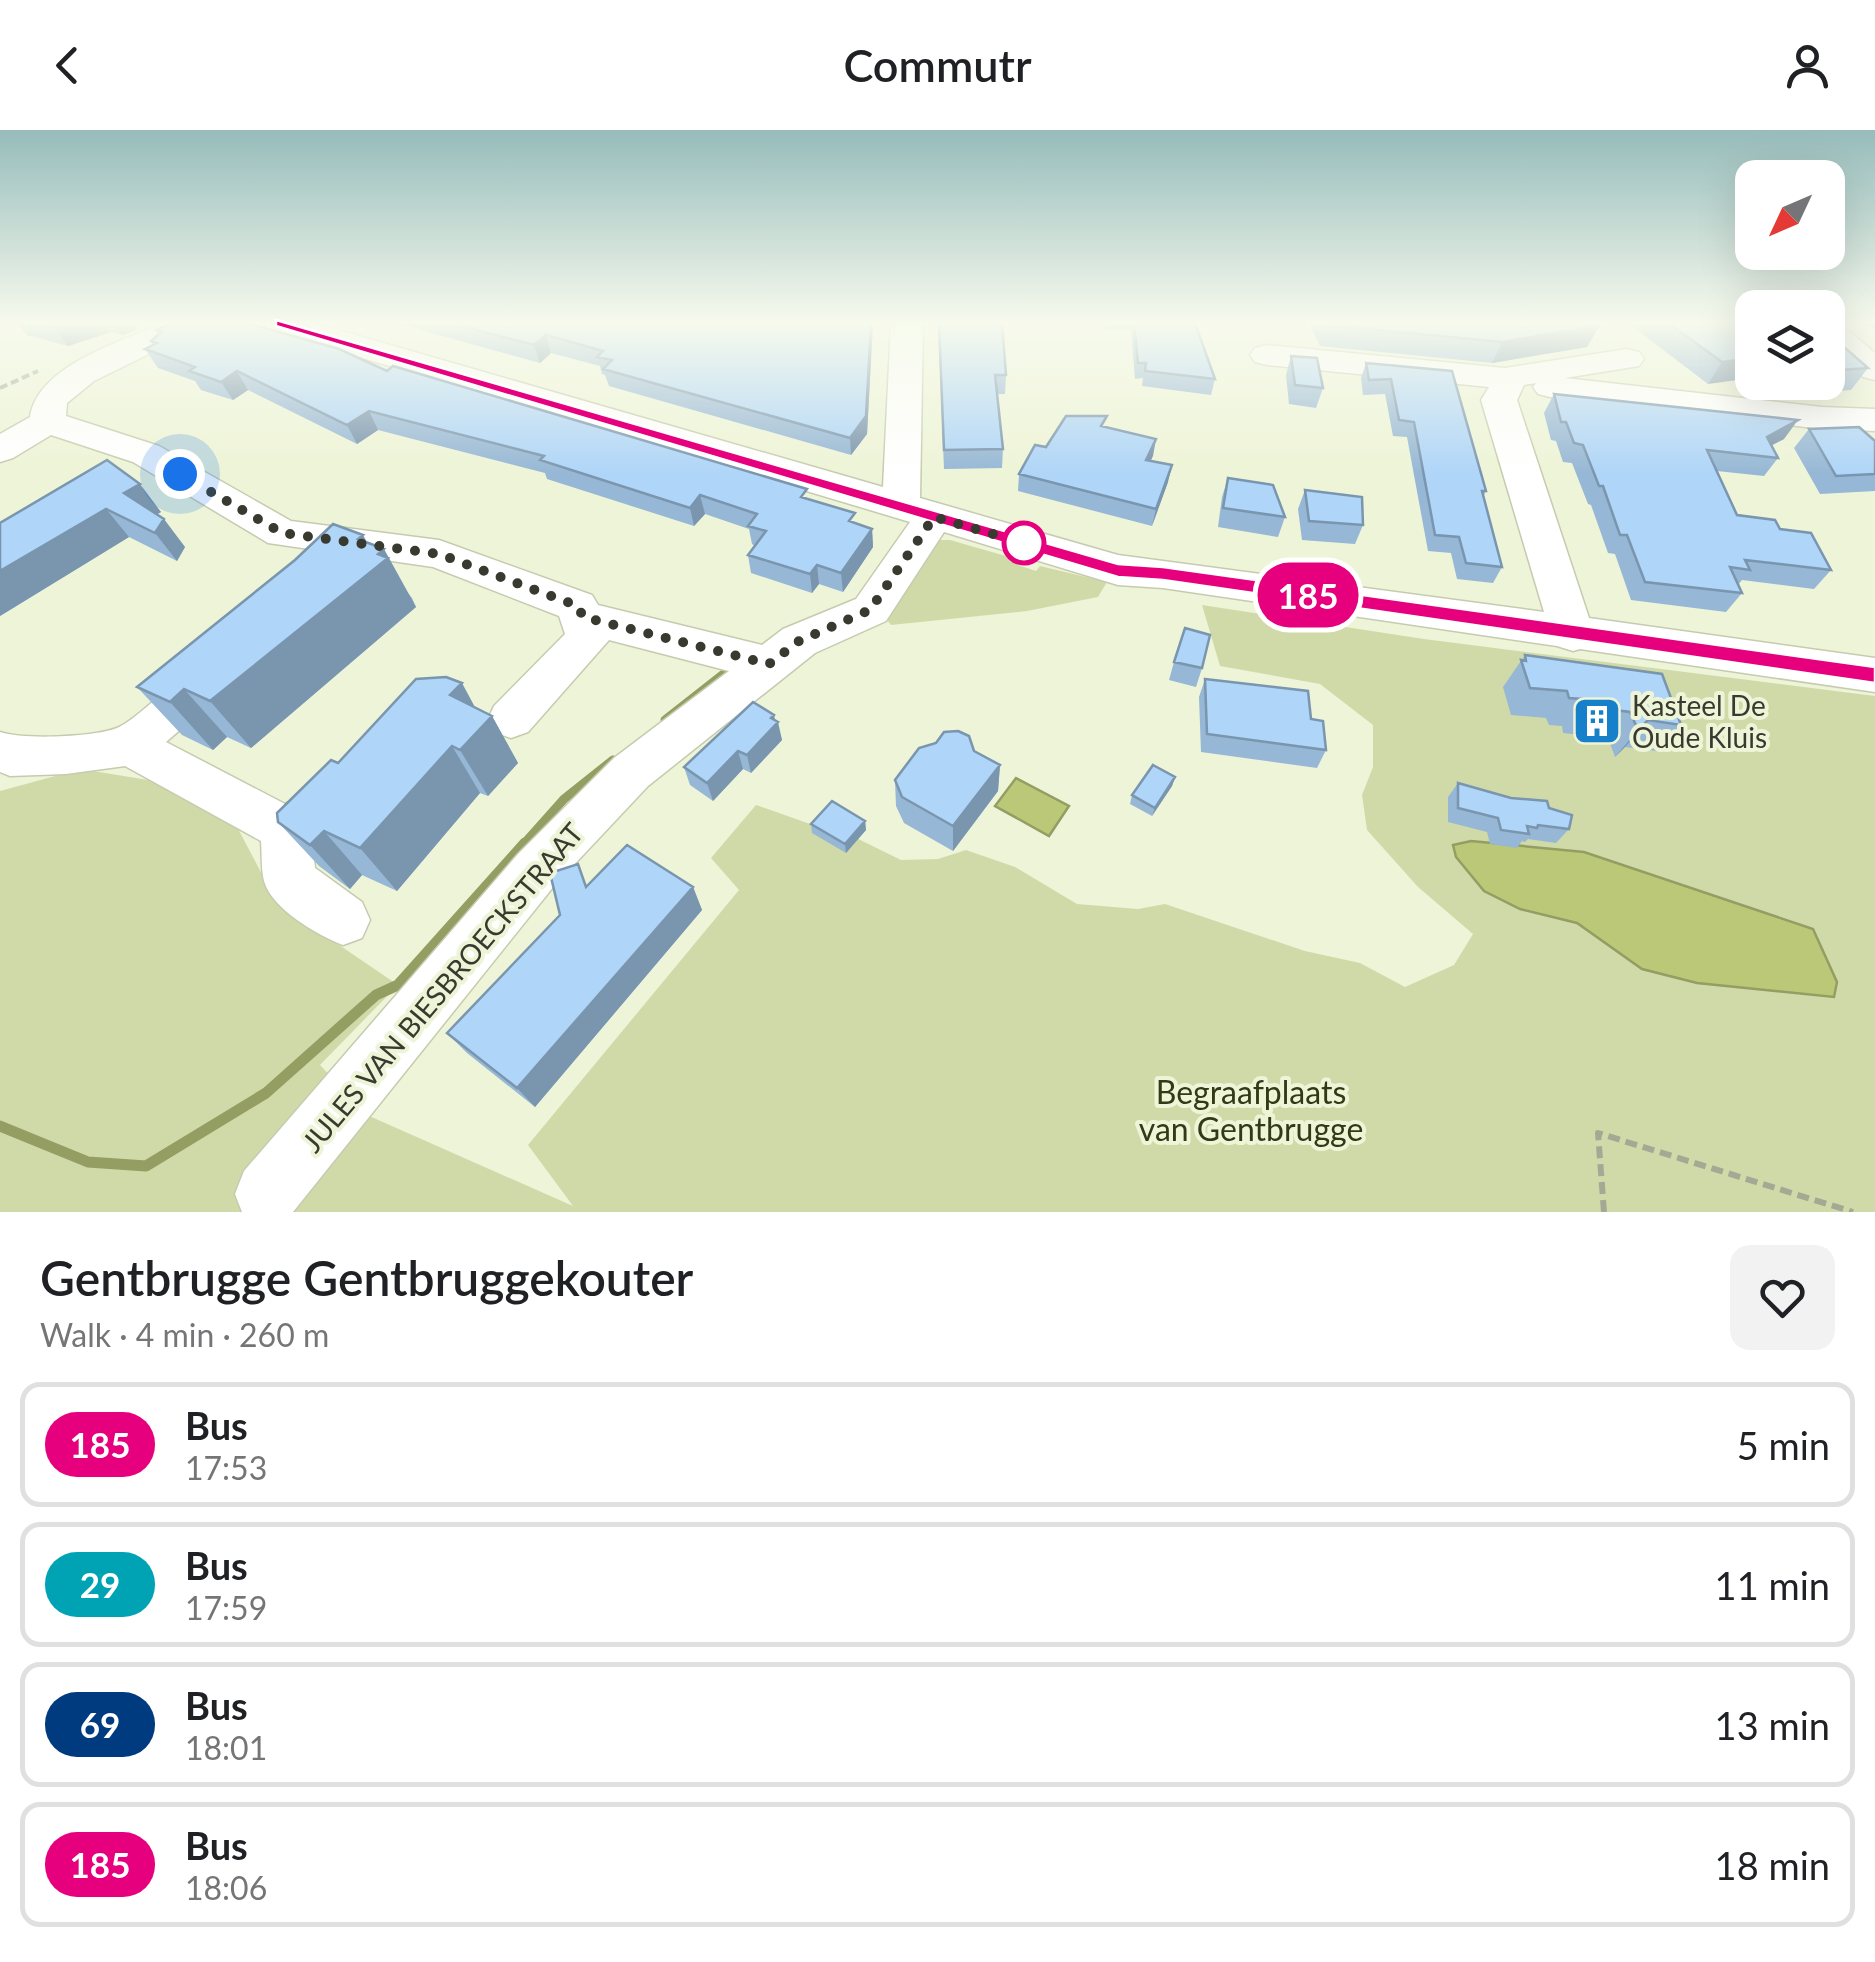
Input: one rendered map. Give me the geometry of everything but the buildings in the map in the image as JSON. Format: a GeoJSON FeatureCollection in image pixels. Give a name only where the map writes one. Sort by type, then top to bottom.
{"type":"FeatureCollection","features":[{"type":"Feature","properties":{"kind":"street"},"geometry":{"type":"LineString","coordinates":[[47,422],[50,399],[83,373]]}},
{"type":"Feature","properties":{"kind":"street"},"geometry":{"type":"LineString","coordinates":[[452,373],[1118,570],[1163,573],[1574,635],[1875,675]]}},
{"type":"Feature","properties":{"kind":"street","name":"JULES VAN BIESBROECKSTRAAT"},"geometry":{"type":"LineString","coordinates":[[267,1194],[536,870],[631,772],[799,641],[870,610],[917,513],[905,456],[906,373]]}},
{"type":"Feature","properties":{"kind":"street"},"geometry":{"type":"LineString","coordinates":[[1435,373],[1822,418],[1875,420]]}},
{"type":"Feature","properties":{"kind":"street"},"geometry":{"type":"LineString","coordinates":[[1507,381],[1548,373]]}},
{"type":"Feature","properties":{"kind":"street"},"geometry":{"type":"LineString","coordinates":[[1643,373],[1673,400]]}},
{"type":"Feature","properties":{"kind":"street"},"geometry":{"type":"LineString","coordinates":[[1507,381],[1498,400],[1574,635]]}},
{"type":"Feature","properties":{"kind":"street"},"geometry":{"type":"LineString","coordinates":[[0,450],[47,422]]}},
{"type":"Feature","properties":{"kind":"street"},"geometry":{"type":"LineString","coordinates":[[47,422],[114,460],[146,454],[282,533],[439,554],[578,606],[588,638],[504,708]]}},
{"type":"Feature","properties":{"kind":"street"},"geometry":{"type":"LineString","coordinates":[[321,539],[322,584]]}},
{"type":"Feature","properties":{"kind":"street"},"geometry":{"type":"LineString","coordinates":[[583,617],[769,664]]}},
{"type":"Feature","properties":{"kind":"street"},"geometry":{"type":"LineString","coordinates":[[0,752],[10,756],[66,754],[130,746],[248,646]]}},
{"type":"Feature","properties":{"kind":"street"},"geometry":{"type":"LineString","coordinates":[[130,746],[285,829]]}},
{"type":"Feature","properties":{"kind":"street"},"geometry":{"type":"LineString","coordinates":[[285,829],[328,808],[366,770]]}},
{"type":"Feature","properties":{"kind":"street"},"geometry":{"type":"LineString","coordinates":[[285,829],[290,880],[343,920]]}},
{"type":"Feature","properties":{"kind":"path"},"geometry":{"type":"LineString","coordinates":[[1604,1212],[1598,1133],[1852,1212]]}},
{"type":"Feature","properties":{"kind":"green space"},"geometry":{"type":"Polygon","coordinates":[[[939,540],[1020,560],[1018,565],[1036,571],[1040,566],[1107,582],[1098,597],[1027,611],[891,625],[881,612],[931,544],[939,540]]]}},
{"type":"Feature","properties":{"kind":"green space","name":"Begraafplaats van Gentbrugge"},"geometry":{"type":"Polygon","coordinates":[[[1202,605],[1424,639],[1875,696],[1875,1212],[0,1212],[0,791],[81,769],[166,783],[237,827],[272,893],[298,917],[398,985],[320,1065],[367,1115],[573,1206],[528,1145],[739,890],[711,858],[756,805],[813,825],[838,829],[901,860],[938,859],[966,850],[1015,867],[1077,904],[1138,909],[1165,904],[1305,951],[1360,963],[1405,987],[1454,965],[1473,934],[1418,887],[1367,830],[1362,795],[1373,767],[1373,725],[1320,684],[1220,666],[1202,605]]]}},
{"type":"Feature","properties":{"kind":"shaded area"},"geometry":{"type":"Polygon","coordinates":[[[1016,778],[1069,806],[1049,836],[995,806],[1016,778]]]}},
{"type":"Feature","properties":{"kind":"shaded area"},"geometry":{"type":"Polygon","coordinates":[[[1471,841],[1584,852],[1813,929],[1837,982],[1834,997],[1697,983],[1642,969],[1577,923],[1520,909],[1484,891],[1456,857],[1453,845],[1471,841]]]}},
{"type":"Feature","properties":{"kind":"waterway"},"geometry":{"type":"LineString","coordinates":[[665,720],[735,665]]}},
{"type":"Feature","properties":{"kind":"waterway"},"geometry":{"type":"LineString","coordinates":[[523,845],[564,799],[613,760]]}},
{"type":"Feature","properties":{"kind":"waterway"},"geometry":{"type":"LineString","coordinates":[[0,1126],[88,1162],[146,1166],[266,1093],[376,995],[398,985],[525,843]]}},
{"type":"Feature","properties":{"kind":"bus line","name":"185"},"geometry":{"type":"LineString","coordinates":[[449,373],[1118,570],[1163,573],[1574,635],[1875,675]]}},
{"type":"Feature","properties":{"kind":"place","name":"Kasteel De Oude Kluis"},"geometry":{"type":"Point","coordinates":[1597,721]}},
{"type":"Feature","properties":{"kind":"route"},"geometry":{"type":"LineString","coordinates":[[180,474],[282,533],[439,554],[578,606],[583,617],[769,664],[799,641],[870,610],[934,517],[1024,543]]}}]}
